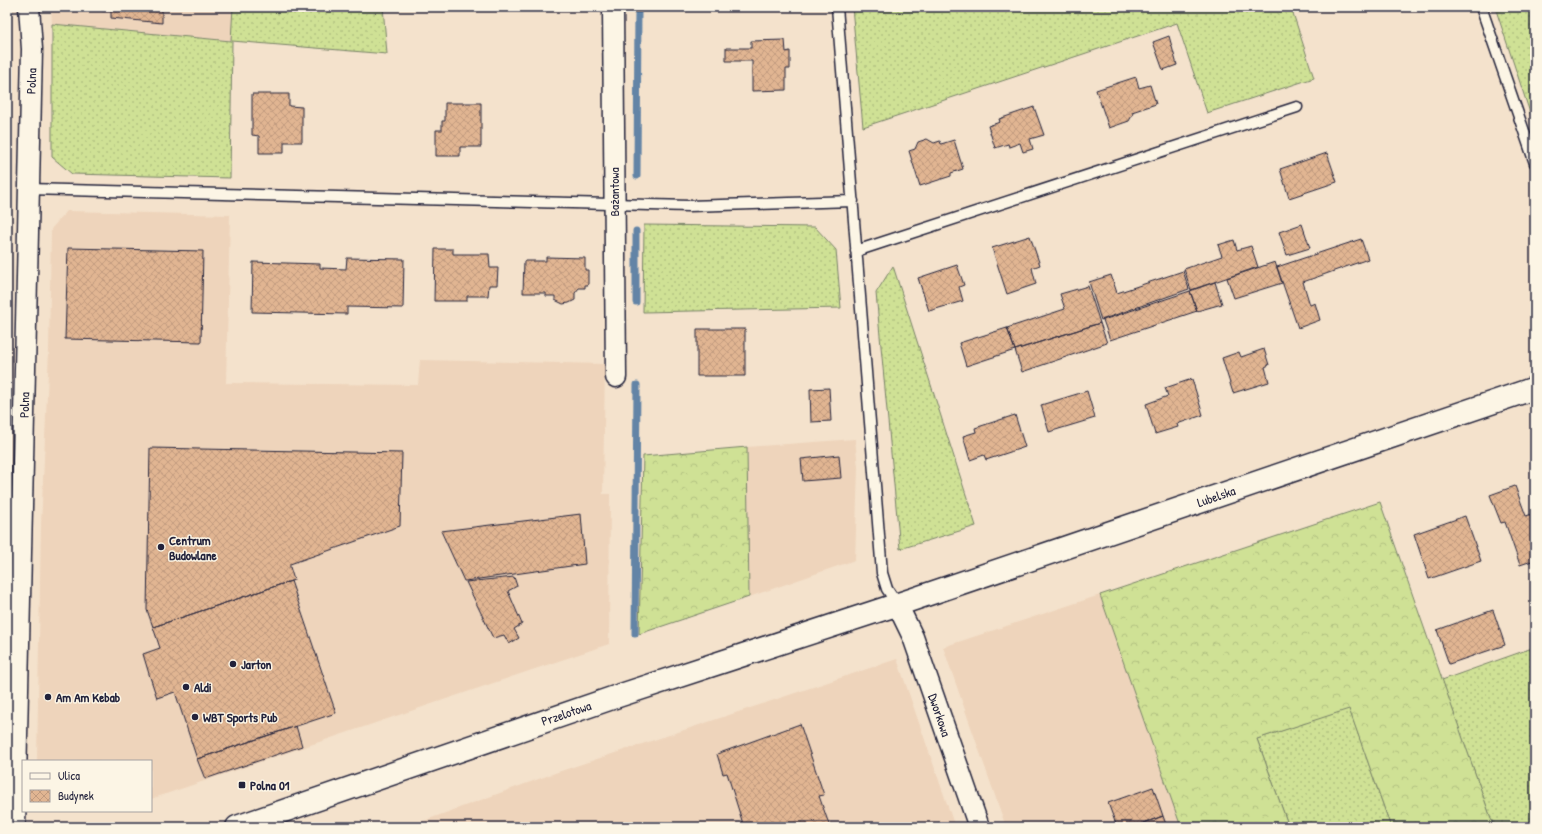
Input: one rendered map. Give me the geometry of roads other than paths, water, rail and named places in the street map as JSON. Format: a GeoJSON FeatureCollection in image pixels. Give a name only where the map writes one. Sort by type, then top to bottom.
{"type":"FeatureCollection","features":[{"type":"Feature","properties":{"kind":"street","name":"Polna"},"geometry":{"type":"LineString","coordinates":[[15,827],[32,49],[29,7]]}},
{"type":"Feature","properties":{"kind":"street","name":"Bażantowa"},"geometry":{"type":"LineString","coordinates":[[613,7],[616,377]]}},
{"type":"Feature","properties":{"kind":"street","name":"Lubelska"},"geometry":{"type":"LineString","coordinates":[[897,604],[1535,388]]}},
{"type":"Feature","properties":{"kind":"street","name":"Przelotowa"},"geometry":{"type":"LineString","coordinates":[[237,827],[618,696],[897,604]]}},
{"type":"Feature","properties":{"kind":"street","name":"Dworkowa"},"geometry":{"type":"LineString","coordinates":[[897,604],[913,638],[979,827]]}},
{"type":"Feature","properties":{"kind":"lane"},"geometry":{"type":"LineString","coordinates":[[837,7],[882,573],[887,589],[897,604]]}},
{"type":"Feature","properties":{"kind":"lane"},"geometry":{"type":"LineString","coordinates":[[1481,7],[1535,163]]}},
{"type":"Feature","properties":{"kind":"lane"},"geometry":{"type":"LineString","coordinates":[[856,251],[1297,107]]}},
{"type":"Feature","properties":{"kind":"lane"},"geometry":{"type":"LineString","coordinates":[[28,189],[689,206],[853,201]]}},
{"type":"Feature","properties":{"kind":"waterway"},"geometry":{"type":"LineString","coordinates":[[637,176],[638,7]]}},
{"type":"Feature","properties":{"kind":"waterway"},"geometry":{"type":"LineString","coordinates":[[636,231],[636,302]]}},
{"type":"Feature","properties":{"kind":"waterway"},"geometry":{"type":"LineString","coordinates":[[635,634],[637,385]]}},
{"type":"Feature","properties":{"kind":"place","name":"Centrum Budowlane"},"geometry":{"type":"Point","coordinates":[161,547]}},
{"type":"Feature","properties":{"kind":"place","name":"Jarton"},"geometry":{"type":"Point","coordinates":[233,664]}},
{"type":"Feature","properties":{"kind":"place","name":"Aldi"},"geometry":{"type":"Point","coordinates":[186,687]}},
{"type":"Feature","properties":{"kind":"place","name":"Am Am Kebab"},"geometry":{"type":"Point","coordinates":[48,697]}},
{"type":"Feature","properties":{"kind":"place","name":"WBT Sports Pub"},"geometry":{"type":"Point","coordinates":[195,717]}},
{"type":"Feature","properties":{"kind":"place","name":"Polna 01"},"geometry":{"type":"Point","coordinates":[242,785]}}]}
